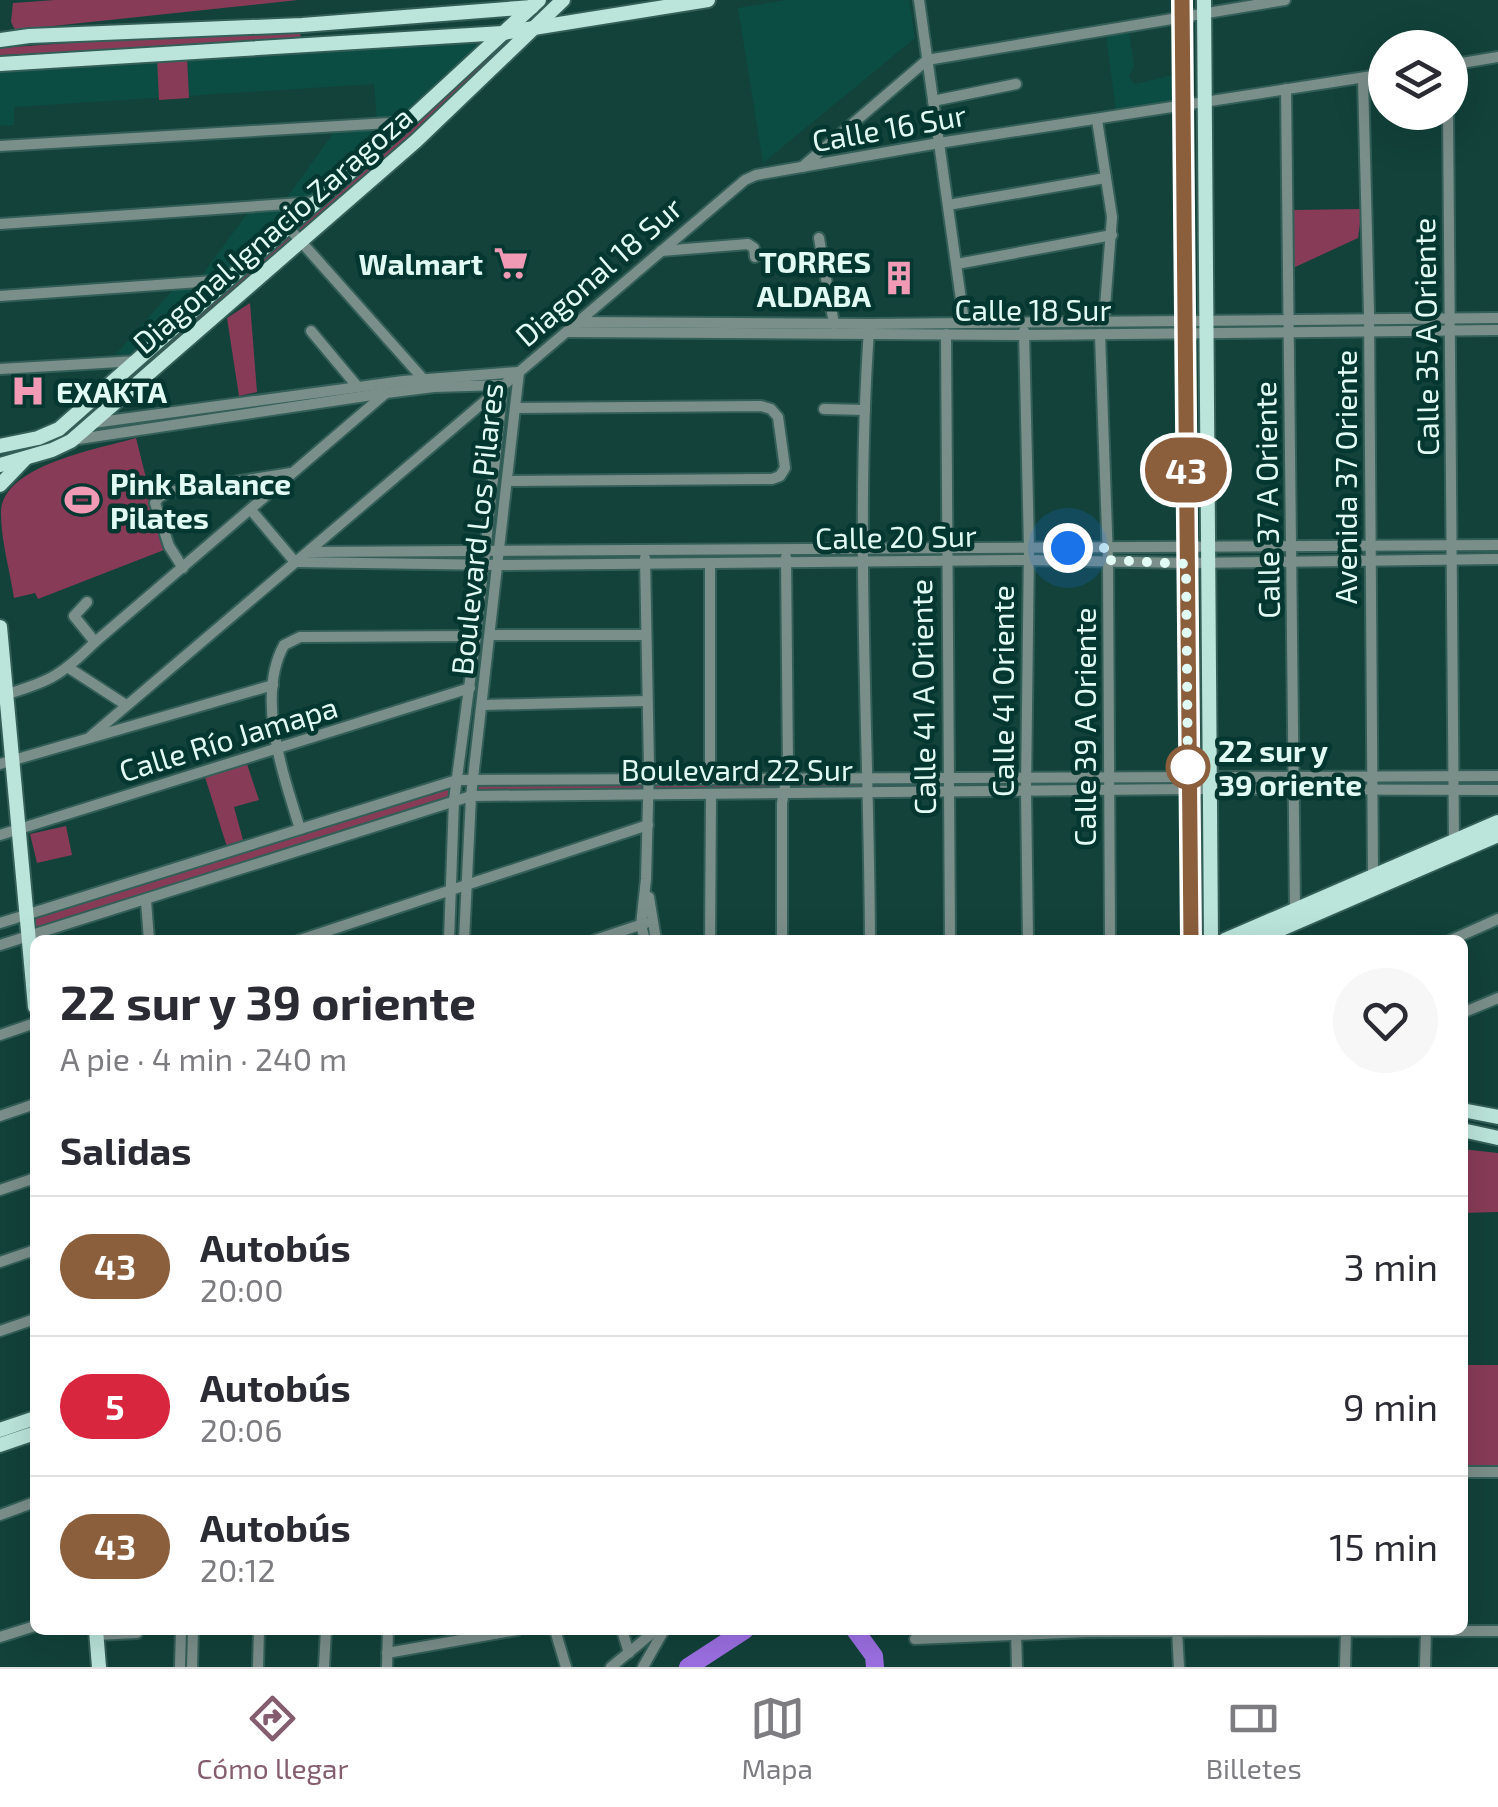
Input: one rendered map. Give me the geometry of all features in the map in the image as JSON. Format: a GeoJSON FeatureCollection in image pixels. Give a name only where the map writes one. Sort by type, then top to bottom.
{"type":"FeatureCollection","features":[{"type":"Feature","properties":{"kind":"main road"},"geometry":{"type":"LineString","coordinates":[[0,40],[302,25],[488,5],[578,0]]}},
{"type":"Feature","properties":{"kind":"main road"},"geometry":{"type":"LineString","coordinates":[[0,64],[503,33],[708,0]]}},
{"type":"Feature","properties":{"kind":"main road"},"geometry":{"type":"LineString","coordinates":[[1182,0],[1191,935]]}},
{"type":"Feature","properties":{"kind":"main road","name":"Diagonal Ignacio Zaragoza"},"geometry":{"type":"LineString","coordinates":[[0,465],[71,440],[92,423],[416,141],[562,1]]}},
{"type":"Feature","properties":{"kind":"main road","name":"Diagonal Ignacio Zaragoza"},"geometry":{"type":"LineString","coordinates":[[5,441],[54,433],[535,4]]}},
{"type":"Feature","properties":{"kind":"main road"},"geometry":{"type":"LineString","coordinates":[[1204,7],[1212,935]]}},
{"type":"Feature","properties":{"kind":"main road"},"geometry":{"type":"LineString","coordinates":[[0,48],[16,45],[29,36]]}},
{"type":"Feature","properties":{"kind":"main road"},"geometry":{"type":"LineString","coordinates":[[0,484],[26,459]]}},
{"type":"Feature","properties":{"kind":"main road"},"geometry":{"type":"LineString","coordinates":[[0,628],[6,762],[19,829],[30,956]]}},
{"type":"Feature","properties":{"kind":"main road"},"geometry":{"type":"LineString","coordinates":[[1267,935],[1454,848],[1498,822]]}},
{"type":"Feature","properties":{"kind":"main road"},"geometry":{"type":"LineString","coordinates":[[1237,935],[1373,876],[1498,836]]}},
{"type":"Feature","properties":{"kind":"main road"},"geometry":{"type":"LineString","coordinates":[[1468,1111],[1498,1118]]}},
{"type":"Feature","properties":{"kind":"main road"},"geometry":{"type":"LineString","coordinates":[[1468,1131],[1498,1138]]}},
{"type":"Feature","properties":{"kind":"main road"},"geometry":{"type":"LineString","coordinates":[[0,1430],[30,1420]]}},
{"type":"Feature","properties":{"kind":"main road"},"geometry":{"type":"LineString","coordinates":[[0,1445],[30,1435]]}},
{"type":"Feature","properties":{"kind":"main road"},"geometry":{"type":"LineString","coordinates":[[96,1635],[100,1667]]}},
{"type":"Feature","properties":{"kind":"street"},"geometry":{"type":"LineString","coordinates":[[919,0],[964,322]]}},
{"type":"Feature","properties":{"kind":"street","name":"Calle 16 Sur"},"geometry":{"type":"LineString","coordinates":[[802,168],[927,60],[1183,16],[1204,7],[1285,0]]}},
{"type":"Feature","properties":{"kind":"street"},"geometry":{"type":"LineString","coordinates":[[1468,62],[1498,58]]}},
{"type":"Feature","properties":{"kind":"street","name":"Calle 16 Sur"},"geometry":{"type":"LineString","coordinates":[[802,168],[1368,77]]}},
{"type":"Feature","properties":{"kind":"street","name":"Avenida 37 Oriente"},"geometry":{"type":"LineString","coordinates":[[1363,78],[1373,876]]}},
{"type":"Feature","properties":{"kind":"street"},"geometry":{"type":"LineString","coordinates":[[933,100],[1016,84]]}},
{"type":"Feature","properties":{"kind":"street","name":"Calle 37 A Oriente"},"geometry":{"type":"LineString","coordinates":[[1286,89],[1295,910]]}},
{"type":"Feature","properties":{"kind":"street"},"geometry":{"type":"LineString","coordinates":[[1097,120],[1112,236],[1104,320]]}},
{"type":"Feature","properties":{"kind":"street"},"geometry":{"type":"LineString","coordinates":[[0,146],[407,122]]}},
{"type":"Feature","properties":{"kind":"street","name":"Calle 35 A Oriente"},"geometry":{"type":"LineString","coordinates":[[1448,130],[1455,776]]}},
{"type":"Feature","properties":{"kind":"street","name":"Diagonal 18 Sur"},"geometry":{"type":"LineString","coordinates":[[6,762],[91,736],[745,180],[802,168]]}},
{"type":"Feature","properties":{"kind":"street"},"geometry":{"type":"LineString","coordinates":[[948,205],[1105,178]]}},
{"type":"Feature","properties":{"kind":"street"},"geometry":{"type":"LineString","coordinates":[[0,224],[316,202]]}},
{"type":"Feature","properties":{"kind":"street"},"geometry":{"type":"LineString","coordinates":[[288,228],[422,379],[434,387]]}},
{"type":"Feature","properties":{"kind":"street"},"geometry":{"type":"LineString","coordinates":[[957,264],[1112,236]]}},
{"type":"Feature","properties":{"kind":"street"},"geometry":{"type":"LineString","coordinates":[[819,238],[834,324]]}},
{"type":"Feature","properties":{"kind":"street"},"geometry":{"type":"LineString","coordinates":[[659,252],[748,244],[754,248],[755,257]]}},
{"type":"Feature","properties":{"kind":"street"},"geometry":{"type":"LineString","coordinates":[[0,296],[229,280]]}},
{"type":"Feature","properties":{"kind":"street","name":"Calle 18 Sur"},"geometry":{"type":"LineString","coordinates":[[580,322],[804,330],[834,324],[946,334],[1024,335],[1369,319],[1498,318]]}},
{"type":"Feature","properties":{"kind":"street","name":"Calle 18 Sur"},"geometry":{"type":"LineString","coordinates":[[567,332],[869,329],[964,322],[1104,320],[1184,327]]}},
{"type":"Feature","properties":{"kind":"street","name":"Calle 41 Oriente"},"geometry":{"type":"LineString","coordinates":[[1024,322],[1028,935]]}},
{"type":"Feature","properties":{"kind":"street","name":"Calle 18 Sur"},"geometry":{"type":"LineString","coordinates":[[1289,325],[1369,332],[1498,330]]}},
{"type":"Feature","properties":{"kind":"street"},"geometry":{"type":"LineString","coordinates":[[869,329],[865,556],[870,935]]}},
{"type":"Feature","properties":{"kind":"street"},"geometry":{"type":"LineString","coordinates":[[311,331],[357,386]]}},
{"type":"Feature","properties":{"kind":"street","name":"Calle 41 A Oriente"},"geometry":{"type":"LineString","coordinates":[[946,334],[950,935]]}},
{"type":"Feature","properties":{"kind":"street","name":"Calle 39 A Oriente"},"geometry":{"type":"LineString","coordinates":[[1100,334],[1107,554],[1110,935]]}},
{"type":"Feature","properties":{"kind":"street"},"geometry":{"type":"LineString","coordinates":[[0,370],[137,361]]}},
{"type":"Feature","properties":{"kind":"street","name":"Boulevard Los Pilares"},"geometry":{"type":"LineString","coordinates":[[92,423],[357,386],[519,372],[473,780],[464,935]]}},
{"type":"Feature","properties":{"kind":"street","name":"Boulevard Los Pilares"},"geometry":{"type":"LineString","coordinates":[[71,440],[434,387],[503,385],[454,800],[449,935]]}},
{"type":"Feature","properties":{"kind":"street"},"geometry":{"type":"LineString","coordinates":[[4,695],[52,680],[68,668],[386,394]]}},
{"type":"Feature","properties":{"kind":"street"},"geometry":{"type":"LineString","coordinates":[[508,481],[772,480],[784,468],[778,417],[761,406],[515,408]]}},
{"type":"Feature","properties":{"kind":"street"},"geometry":{"type":"LineString","coordinates":[[824,408],[865,410]]}},
{"type":"Feature","properties":{"kind":"street"},"geometry":{"type":"LineString","coordinates":[[183,568],[165,536],[155,503],[159,497],[169,492],[292,473]]}},
{"type":"Feature","properties":{"kind":"street"},"geometry":{"type":"LineString","coordinates":[[251,510],[295,562]]}},
{"type":"Feature","properties":{"kind":"street","name":"Calle 20 Sur"},"geometry":{"type":"LineString","coordinates":[[295,562],[1028,554],[1186,556],[1292,547],[1498,545]]}},
{"type":"Feature","properties":{"kind":"street","name":"Calle 20 Sur"},"geometry":{"type":"LineString","coordinates":[[308,552],[484,559]]}},
{"type":"Feature","properties":{"kind":"street","name":"Calle 20 Sur"},"geometry":{"type":"LineString","coordinates":[[1206,555],[1292,563],[1498,559]]}},
{"type":"Feature","properties":{"kind":"street"},"geometry":{"type":"LineString","coordinates":[[782,935],[786,556]]}},
{"type":"Feature","properties":{"kind":"street","name":"Calle 20 Sur"},"geometry":{"type":"LineString","coordinates":[[644,558],[710,563],[786,556]]}},
{"type":"Feature","properties":{"kind":"street"},"geometry":{"type":"LineString","coordinates":[[644,558],[648,780],[645,935]]}},
{"type":"Feature","properties":{"kind":"street"},"geometry":{"type":"LineString","coordinates":[[710,563],[710,780]]}},
{"type":"Feature","properties":{"kind":"street"},"geometry":{"type":"LineString","coordinates":[[87,602],[74,616],[94,642]]}},
{"type":"Feature","properties":{"kind":"street"},"geometry":{"type":"LineString","coordinates":[[491,634],[645,635]]}},
{"type":"Feature","properties":{"kind":"street"},"geometry":{"type":"LineString","coordinates":[[300,829],[276,750],[273,686],[281,650],[292,638],[300,637],[476,636]]}},
{"type":"Feature","properties":{"kind":"street"},"geometry":{"type":"LineString","coordinates":[[68,668],[126,705]]}},
{"type":"Feature","properties":{"kind":"street"},"geometry":{"type":"LineString","coordinates":[[91,736],[273,686]]}},
{"type":"Feature","properties":{"kind":"street","name":"Calle Río Jamapa"},"geometry":{"type":"LineString","coordinates":[[0,835],[470,688]]}},
{"type":"Feature","properties":{"kind":"street"},"geometry":{"type":"LineString","coordinates":[[484,705],[647,701]]}},
{"type":"Feature","properties":{"kind":"street","name":"Boulevard 22 Sur"},"geometry":{"type":"LineString","coordinates":[[0,923],[457,780],[1109,776],[1210,782],[1294,777],[1498,776]]}},
{"type":"Feature","properties":{"kind":"street"},"geometry":{"type":"LineString","coordinates":[[1454,848],[1455,776]]}},
{"type":"Feature","properties":{"kind":"street","name":"Boulevard 22 Sur"},"geometry":{"type":"LineString","coordinates":[[31,935],[472,796],[1109,790],[1188,782]]}},
{"type":"Feature","properties":{"kind":"street","name":"Boulevard 22 Sur"},"geometry":{"type":"LineString","coordinates":[[1210,782],[1294,791],[1498,790]]}},
{"type":"Feature","properties":{"kind":"street"},"geometry":{"type":"LineString","coordinates":[[710,935],[712,794]]}},
{"type":"Feature","properties":{"kind":"street"},"geometry":{"type":"LineString","coordinates":[[316,935],[648,826]]}},
{"type":"Feature","properties":{"kind":"street"},"geometry":{"type":"LineString","coordinates":[[146,901],[148,935]]}},
{"type":"Feature","properties":{"kind":"street"},"geometry":{"type":"LineString","coordinates":[[1462,935],[1498,918]]}},
{"type":"Feature","properties":{"kind":"street"},"geometry":{"type":"LineString","coordinates":[[610,935],[646,923]]}},
{"type":"Feature","properties":{"kind":"street"},"geometry":{"type":"LineString","coordinates":[[646,923],[653,935]]}},
{"type":"Feature","properties":{"kind":"street","name":"Boulevard 22 Sur"},"geometry":{"type":"LineString","coordinates":[[0,945],[28,936]]}},
{"type":"Feature","properties":{"kind":"street"},"geometry":{"type":"LineString","coordinates":[[1468,1011],[1498,998]]}},
{"type":"Feature","properties":{"kind":"street"},"geometry":{"type":"LineString","coordinates":[[0,1035],[30,1025]]}},
{"type":"Feature","properties":{"kind":"street"},"geometry":{"type":"LineString","coordinates":[[0,1116],[30,1106]]}},
{"type":"Feature","properties":{"kind":"street"},"geometry":{"type":"LineString","coordinates":[[0,1190],[30,1180]]}},
{"type":"Feature","properties":{"kind":"street"},"geometry":{"type":"LineString","coordinates":[[0,1262],[30,1252]]}},
{"type":"Feature","properties":{"kind":"street"},"geometry":{"type":"LineString","coordinates":[[0,1330],[30,1321]]}},
{"type":"Feature","properties":{"kind":"street"},"geometry":{"type":"LineString","coordinates":[[1468,1472],[1498,1472]]}},
{"type":"Feature","properties":{"kind":"street"},"geometry":{"type":"LineString","coordinates":[[0,1515],[30,1504]]}},
{"type":"Feature","properties":{"kind":"street"},"geometry":{"type":"LineString","coordinates":[[0,1638],[30,1628]]}},
{"type":"Feature","properties":{"kind":"street"},"geometry":{"type":"LineString","coordinates":[[1468,1630],[1498,1630]]}},
{"type":"Feature","properties":{"kind":"street"},"geometry":{"type":"LineString","coordinates":[[182,1635],[186,1665]]}},
{"type":"Feature","properties":{"kind":"street"},"geometry":{"type":"LineString","coordinates":[[186,1665],[192,1635]]}},
{"type":"Feature","properties":{"kind":"street"},"geometry":{"type":"LineString","coordinates":[[258,1667],[259,1635]]}},
{"type":"Feature","properties":{"kind":"street"},"geometry":{"type":"LineString","coordinates":[[324,1667],[326,1635]]}},
{"type":"Feature","properties":{"kind":"street"},"geometry":{"type":"LineString","coordinates":[[386,1667],[388,1635]]}},
{"type":"Feature","properties":{"kind":"street"},"geometry":{"type":"LineString","coordinates":[[387,1653],[489,1635]]}},
{"type":"Feature","properties":{"kind":"street"},"geometry":{"type":"LineString","coordinates":[[556,1635],[566,1667]]}},
{"type":"Feature","properties":{"kind":"street"},"geometry":{"type":"LineString","coordinates":[[623,1635],[629,1654]]}},
{"type":"Feature","properties":{"kind":"street"},"geometry":{"type":"LineString","coordinates":[[611,1667],[650,1635]]}},
{"type":"Feature","properties":{"kind":"street"},"geometry":{"type":"LineString","coordinates":[[642,1667],[661,1635]]}},
{"type":"Feature","properties":{"kind":"street"},"geometry":{"type":"LineString","coordinates":[[914,1639],[972,1635]]}},
{"type":"Feature","properties":{"kind":"street"},"geometry":{"type":"LineString","coordinates":[[1016,1635],[1017,1667]]}},
{"type":"Feature","properties":{"kind":"street"},"geometry":{"type":"LineString","coordinates":[[1178,1635],[1179,1667]]}},
{"type":"Feature","properties":{"kind":"street"},"geometry":{"type":"LineString","coordinates":[[1346,1635],[1346,1667]]}},
{"type":"Feature","properties":{"kind":"street"},"geometry":{"type":"LineString","coordinates":[[1425,1667],[1426,1635]]}},
{"type":"Feature","properties":{"kind":"shaded area"},"geometry":{"type":"Polygon","coordinates":[[[298,0],[15,30],[11,22],[13,3],[298,0]]]}},
{"type":"Feature","properties":{"kind":"shaded area"},"geometry":{"type":"Polygon","coordinates":[[[786,0],[909,0],[915,38],[763,163],[738,8],[786,0]]]}},
{"type":"Feature","properties":{"kind":"shaded area"},"geometry":{"type":"Polygon","coordinates":[[[300,26],[301,43],[0,55],[0,48],[300,26]]]}},
{"type":"Feature","properties":{"kind":"shaded area"},"geometry":{"type":"Polygon","coordinates":[[[1129,32],[1134,66],[1131,80],[1135,84],[1177,74],[1178,99],[1116,111],[1106,36],[1129,32]]]}},
{"type":"Feature","properties":{"kind":"shaded area"},"geometry":{"type":"Polygon","coordinates":[[[505,38],[514,42],[302,237],[292,227],[505,38]]]}},
{"type":"Feature","properties":{"kind":"shaded area"},"geometry":{"type":"Polygon","coordinates":[[[489,43],[400,117],[377,119],[374,84],[14,107],[14,125],[0,126],[0,67],[489,43]]]}},
{"type":"Feature","properties":{"kind":"shaded area"},"geometry":{"type":"Polygon","coordinates":[[[187,57],[189,98],[159,100],[157,58],[187,57]]]}},
{"type":"Feature","properties":{"kind":"shaded area"},"geometry":{"type":"Polygon","coordinates":[[[335,131],[385,131],[311,199],[285,200],[335,131]]]}},
{"type":"Feature","properties":{"kind":"shaded area"},"geometry":{"type":"Polygon","coordinates":[[[1362,209],[1358,238],[1293,268],[1292,210],[1362,209]]]}},
{"type":"Feature","properties":{"kind":"shaded area"},"geometry":{"type":"Polygon","coordinates":[[[298,210],[226,276],[200,278],[249,211],[298,210]]]}},
{"type":"Feature","properties":{"kind":"shaded area"},"geometry":{"type":"Polygon","coordinates":[[[287,232],[294,242],[61,443],[3,459],[58,436],[287,232]]]}},
{"type":"Feature","properties":{"kind":"shaded area"},"geometry":{"type":"Polygon","coordinates":[[[174,289],[210,289],[137,354],[115,355],[174,289]]]}},
{"type":"Feature","properties":{"kind":"shaded area"},"geometry":{"type":"Polygon","coordinates":[[[250,303],[257,392],[239,396],[227,318],[250,303]]]}},
{"type":"Feature","properties":{"kind":"shaded area"},"geometry":{"type":"Polygon","coordinates":[[[136,438],[164,550],[38,599],[35,593],[14,598],[1,524],[5,496],[34,471],[136,438]]]}},
{"type":"Feature","properties":{"kind":"shaded area"},"geometry":{"type":"Polygon","coordinates":[[[246,761],[259,800],[234,807],[243,840],[227,847],[205,777],[246,761]]]}},
{"type":"Feature","properties":{"kind":"shaded area"},"geometry":{"type":"Polygon","coordinates":[[[1183,780],[1184,785],[475,794],[476,782],[1183,780]]]}},
{"type":"Feature","properties":{"kind":"shaded area"},"geometry":{"type":"Polygon","coordinates":[[[453,784],[450,798],[33,929],[33,918],[453,784]]]}},
{"type":"Feature","properties":{"kind":"shaded area"},"geometry":{"type":"Polygon","coordinates":[[[66,826],[72,855],[37,863],[30,834],[66,826]]]}},
{"type":"Feature","properties":{"kind":"shaded area"},"geometry":{"type":"Polygon","coordinates":[[[1468,1150],[1498,1153],[1498,1212],[1468,1213],[1468,1150]]]}},
{"type":"Feature","properties":{"kind":"shaded area"},"geometry":{"type":"Polygon","coordinates":[[[1468,1365],[1498,1365],[1498,1468],[1468,1468],[1468,1365]]]}},
{"type":"Feature","properties":{"kind":"waterway"},"geometry":{"type":"LineString","coordinates":[[688,1667],[737,1635]]}},
{"type":"Feature","properties":{"kind":"waterway"},"geometry":{"type":"LineString","coordinates":[[859,1635],[874,1656],[875,1667]]}},
{"type":"Feature","properties":{"kind":"bus line","name":"43"},"geometry":{"type":"LineString","coordinates":[[1182,0],[1191,935]]}},
{"type":"Feature","properties":{"kind":"place","name":"Walmart"},"geometry":{"type":"Point","coordinates":[511,263]}},
{"type":"Feature","properties":{"kind":"place","name":"TORRES ALDABA"},"geometry":{"type":"Point","coordinates":[899,278]}},
{"type":"Feature","properties":{"kind":"place","name":"EXAKTA"},"geometry":{"type":"Point","coordinates":[28,391]}},
{"type":"Feature","properties":{"kind":"place","name":"Pink Balance Pilates"},"geometry":{"type":"Point","coordinates":[82,500]}},
{"type":"Feature","properties":{"kind":"place","name":"22 sur y 39 oriente"},"geometry":{"type":"Point","coordinates":[1188,767]}},
{"type":"Feature","properties":{"kind":"route"},"geometry":{"type":"LineString","coordinates":[[1068,548],[1107,548],[1108,560],[1186,564],[1188,775],[1188,767]]}}]}
